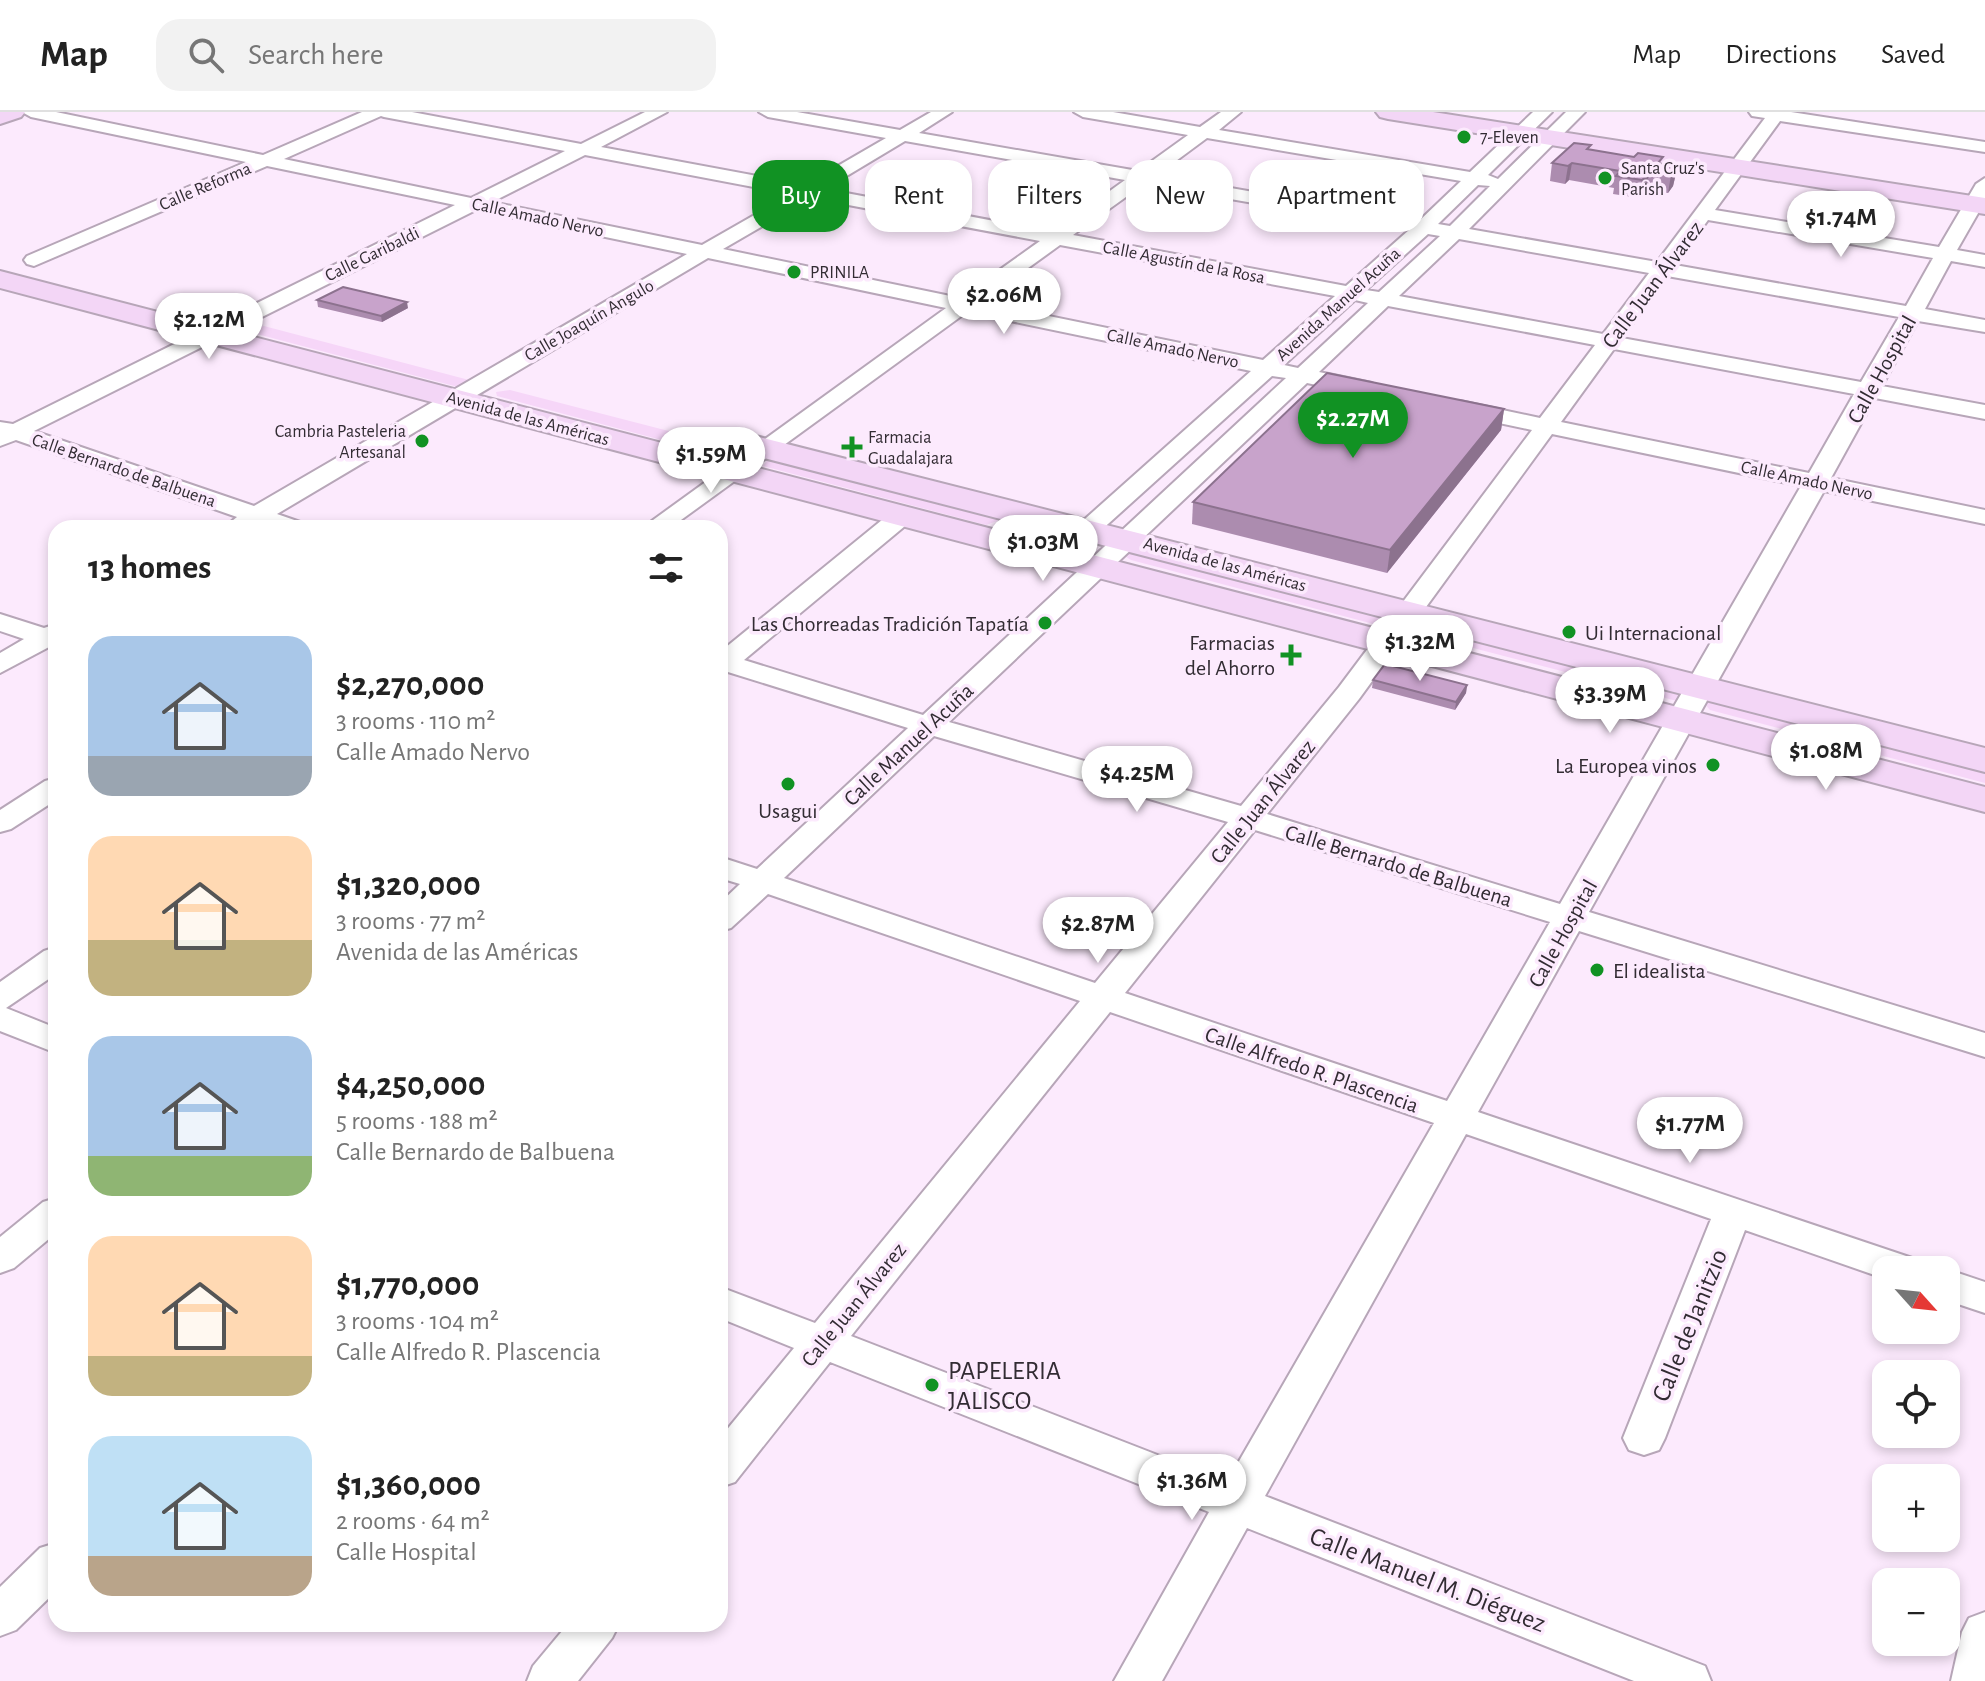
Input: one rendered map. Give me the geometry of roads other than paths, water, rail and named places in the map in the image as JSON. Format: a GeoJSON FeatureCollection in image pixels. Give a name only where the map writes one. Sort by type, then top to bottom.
{"type":"FeatureCollection","features":[{"type":"Feature","properties":{"kind":"main road"},"geometry":{"type":"LineString","coordinates":[[0,117],[13,112]]}},
{"type":"Feature","properties":{"kind":"main road"},"geometry":{"type":"LineString","coordinates":[[1388,112],[1547,124]]}},
{"type":"Feature","properties":{"kind":"main road"},"geometry":{"type":"LineString","coordinates":[[1456,112],[1547,124],[1742,162],[1982,196]]}},
{"type":"Feature","properties":{"kind":"main road"},"geometry":{"type":"LineString","coordinates":[[0,252],[335,339]]}},
{"type":"Feature","properties":{"kind":"main road"},"geometry":{"type":"LineString","coordinates":[[0,278],[12,273],[29,275],[127,298],[200,305]]}},
{"type":"Feature","properties":{"kind":"main road","name":"Avenida de las Américas"},"geometry":{"type":"LineString","coordinates":[[0,278],[1386,644],[1985,760]]}},
{"type":"Feature","properties":{"kind":"main road","name":"Avenida de las Américas"},"geometry":{"type":"LineString","coordinates":[[448,367],[1410,612],[1985,800]]}},
{"type":"Feature","properties":{"kind":"street","name":"Calle Amado Nervo"},"geometry":{"type":"LineString","coordinates":[[31,112],[1377,391]]}},
{"type":"Feature","properties":{"kind":"street","name":"Calle Reforma"},"geometry":{"type":"LineString","coordinates":[[34,260],[377,112]]}},
{"type":"Feature","properties":{"kind":"street","name":"Calle Agustín de la Rosa"},"geometry":{"type":"LineString","coordinates":[[384,112],[752,181]]}},
{"type":"Feature","properties":{"kind":"street","name":"Calle Garibaldi"},"geometry":{"type":"LineString","coordinates":[[5,432],[658,112]]}},
{"type":"Feature","properties":{"kind":"street"},"geometry":{"type":"LineString","coordinates":[[768,112],[1126,175]]}},
{"type":"Feature","properties":{"kind":"street","name":"Calle Joaquín Angulo"},"geometry":{"type":"LineString","coordinates":[[849,167],[943,112]]}},
{"type":"Feature","properties":{"kind":"street"},"geometry":{"type":"LineString","coordinates":[[1083,112],[1503,184]]}},
{"type":"Feature","properties":{"kind":"street"},"geometry":{"type":"LineString","coordinates":[[1166,160],[1232,112]]}},
{"type":"Feature","properties":{"kind":"street"},"geometry":{"type":"LineString","coordinates":[[1769,113],[1985,147]]}},
{"type":"Feature","properties":{"kind":"street","name":"Calle Juan Álvarez"},"geometry":{"type":"LineString","coordinates":[[728,1459],[1386,644],[1705,214],[1742,162],[1769,113]]}},
{"type":"Feature","properties":{"kind":"street","name":"Avenida Manuel Acuña"},"geometry":{"type":"LineString","coordinates":[[1424,227],[1474,178],[1547,124]]}},
{"type":"Feature","properties":{"kind":"street","name":"Avenida Manuel Acuña"},"geometry":{"type":"LineString","coordinates":[[1097,566],[1454,233],[1503,184],[1547,124]]}},
{"type":"Feature","properties":{"kind":"street"},"geometry":{"type":"LineString","coordinates":[[665,520],[1126,189]]}},
{"type":"Feature","properties":{"kind":"street","name":"Calle Hospital"},"geometry":{"type":"LineString","coordinates":[[1137,1681],[1945,255],[1982,196]]}},
{"type":"Feature","properties":{"kind":"street","name":"Calle Agustín de la Rosa"},"geometry":{"type":"LineString","coordinates":[[849,199],[1985,412]]}},
{"type":"Feature","properties":{"kind":"street"},"geometry":{"type":"LineString","coordinates":[[1705,214],[1985,261]]}},
{"type":"Feature","properties":{"kind":"street","name":"Calle Joaquín Angulo"},"geometry":{"type":"LineString","coordinates":[[248,520],[752,224]]}},
{"type":"Feature","properties":{"kind":"street"},"geometry":{"type":"LineString","coordinates":[[1424,228],[1985,326]]}},
{"type":"Feature","properties":{"kind":"street","name":"Avenida Manuel Acuña"},"geometry":{"type":"LineString","coordinates":[[1058,556],[1419,232]]}},
{"type":"Feature","properties":{"kind":"street","name":"Calle Amado Nervo"},"geometry":{"type":"LineString","coordinates":[[1438,403],[1985,517]]}},
{"type":"Feature","properties":{"kind":"street","name":"Calle Bernardo de Balbuena"},"geometry":{"type":"LineString","coordinates":[[5,432],[240,520]]}},
{"type":"Feature","properties":{"kind":"street"},"geometry":{"type":"LineString","coordinates":[[728,658],[902,516]]}},
{"type":"Feature","properties":{"kind":"street","name":"Calle Manuel Acuña"},"geometry":{"type":"LineString","coordinates":[[728,913],[1097,566]]}},
{"type":"Feature","properties":{"kind":"street"},"geometry":{"type":"LineString","coordinates":[[0,622],[48,636]]}},
{"type":"Feature","properties":{"kind":"street"},"geometry":{"type":"LineString","coordinates":[[0,665],[48,640]]}},
{"type":"Feature","properties":{"kind":"street","name":"Calle Bernardo de Balbuena"},"geometry":{"type":"LineString","coordinates":[[728,665],[1248,818],[1985,1045]]}},
{"type":"Feature","properties":{"kind":"street"},"geometry":{"type":"LineString","coordinates":[[0,823],[48,792]]}},
{"type":"Feature","properties":{"kind":"street","name":"Calle Alfredo R. Plascencia"},"geometry":{"type":"LineString","coordinates":[[728,870],[1872,1259]]}},
{"type":"Feature","properties":{"kind":"street"},"geometry":{"type":"LineString","coordinates":[[0,999],[48,964]]}},
{"type":"Feature","properties":{"kind":"street"},"geometry":{"type":"LineString","coordinates":[[0,1018],[48,1038]]}},
{"type":"Feature","properties":{"kind":"street","name":"Calle de Janitzio"},"geometry":{"type":"LineString","coordinates":[[1644,1438],[1733,1212]]}},
{"type":"Feature","properties":{"kind":"street"},"geometry":{"type":"LineString","coordinates":[[0,1258],[48,1219]]}},
{"type":"Feature","properties":{"kind":"street"},"geometry":{"type":"LineString","coordinates":[[1960,1289],[1985,1298]]}},
{"type":"Feature","properties":{"kind":"street","name":"Calle Manuel M. Diéguez"},"geometry":{"type":"LineString","coordinates":[[728,1305],[1688,1681]]}},
{"type":"Feature","properties":{"kind":"street"},"geometry":{"type":"LineString","coordinates":[[0,1616],[48,1570]]}},
{"type":"Feature","properties":{"kind":"street"},"geometry":{"type":"LineString","coordinates":[[550,1681],[590,1632]]}},
{"type":"Feature","properties":{"kind":"street"},"geometry":{"type":"LineString","coordinates":[[1974,1681],[1985,1632]]}},
{"type":"Feature","properties":{"kind":"place","name":"7-Eleven"},"geometry":{"type":"Point","coordinates":[1464,137]}},
{"type":"Feature","properties":{"kind":"place","name":"Santa Cruz's Parish"},"geometry":{"type":"Point","coordinates":[1605,178]}},
{"type":"Feature","properties":{"kind":"place","name":"PRINILA"},"geometry":{"type":"Point","coordinates":[794,272]}},
{"type":"Feature","properties":{"kind":"place","name":"Cambria Pasteleria Artesanal"},"geometry":{"type":"Point","coordinates":[422,441]}},
{"type":"Feature","properties":{"kind":"place","name":"Farmacia Guadalajara"},"geometry":{"type":"Point","coordinates":[852,447]}},
{"type":"Feature","properties":{"kind":"place","name":"Las Chorreadas Tradición Tapatía"},"geometry":{"type":"Point","coordinates":[1045,623]}},
{"type":"Feature","properties":{"kind":"place","name":"Ui Internacional"},"geometry":{"type":"Point","coordinates":[1569,632]}},
{"type":"Feature","properties":{"kind":"place","name":"Farmacias del Ahorro"},"geometry":{"type":"Point","coordinates":[1291,655]}},
{"type":"Feature","properties":{"kind":"place","name":"La Europea vinos"},"geometry":{"type":"Point","coordinates":[1713,765]}},
{"type":"Feature","properties":{"kind":"place","name":"Usagui"},"geometry":{"type":"Point","coordinates":[788,784]}},
{"type":"Feature","properties":{"kind":"place","name":"El idealista"},"geometry":{"type":"Point","coordinates":[1597,970]}},
{"type":"Feature","properties":{"kind":"place","name":"PAPELERIA JALISCO"},"geometry":{"type":"Point","coordinates":[932,1385]}}]}
